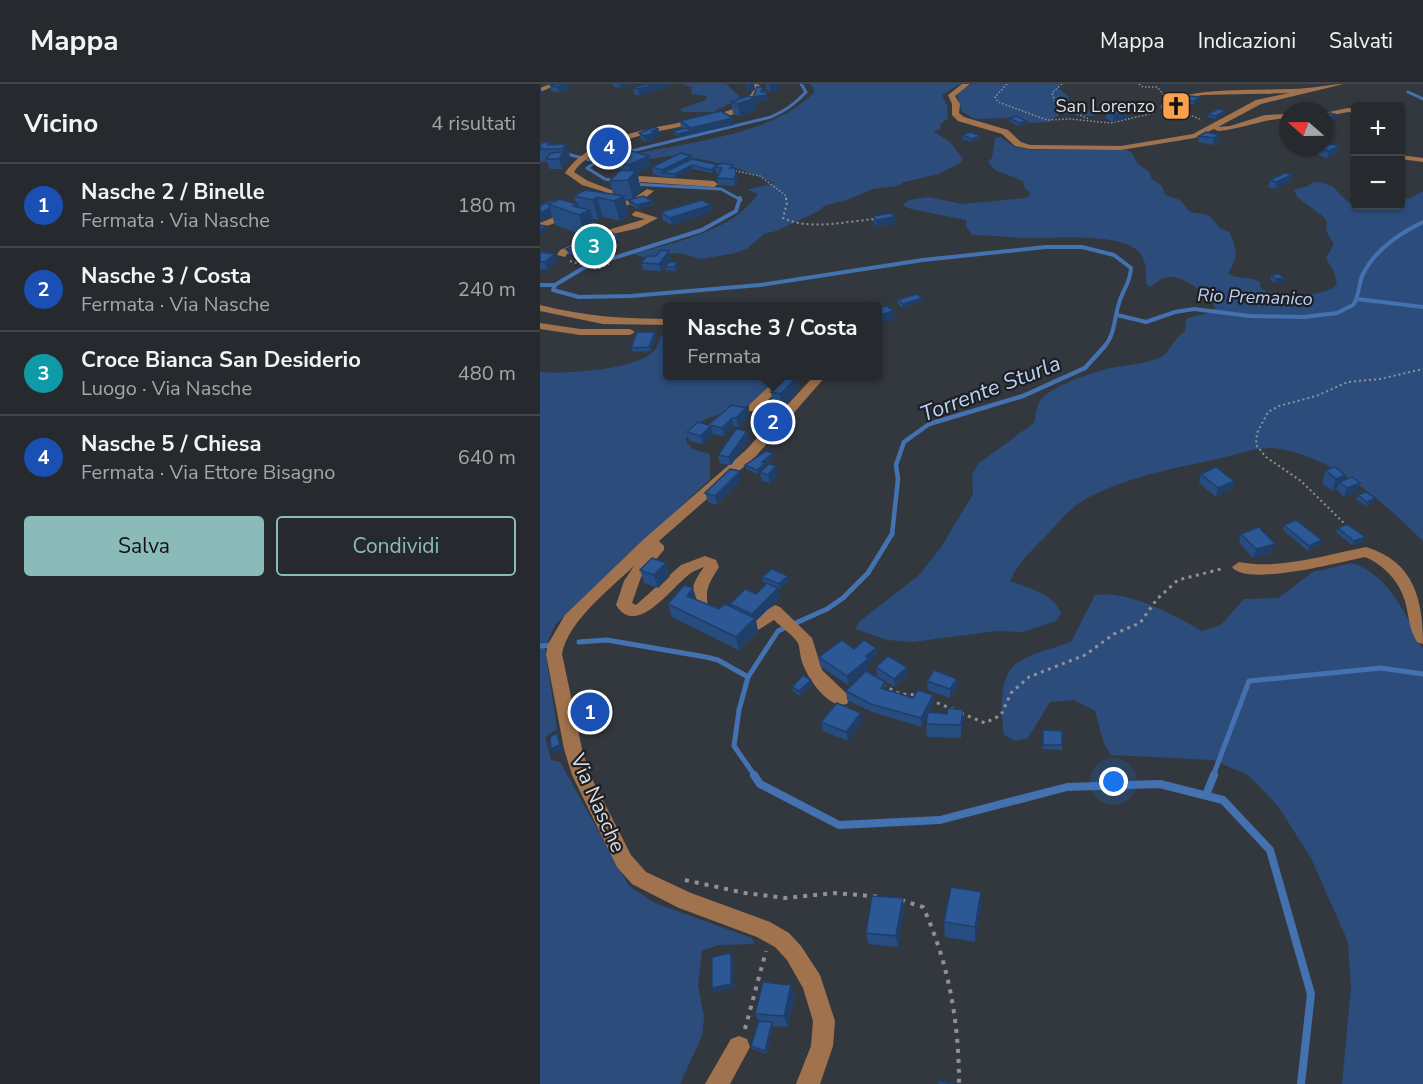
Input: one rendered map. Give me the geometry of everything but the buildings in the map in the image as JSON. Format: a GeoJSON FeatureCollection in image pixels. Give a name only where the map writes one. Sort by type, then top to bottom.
{"type":"FeatureCollection","features":[{"type":"Feature","properties":{"kind":"street"},"geometry":{"type":"LineString","coordinates":[[540,90],[556,84]]}},
{"type":"Feature","properties":{"kind":"street"},"geometry":{"type":"LineString","coordinates":[[967,84],[951,95],[956,104],[955,113],[961,119],[1005,132],[1018,144],[1030,147],[1137,146],[1183,140],[1212,128],[1259,102],[1341,84]]}},
{"type":"Feature","properties":{"kind":"street"},"geometry":{"type":"LineString","coordinates":[[1160,110],[1176,100],[1246,84]]}},
{"type":"Feature","properties":{"kind":"street"},"geometry":{"type":"LineString","coordinates":[[614,189],[585,183],[569,173],[572,165],[597,150],[641,134],[714,117],[744,107],[760,85]]}},
{"type":"Feature","properties":{"kind":"street"},"geometry":{"type":"LineString","coordinates":[[1217,91],[1308,90]]}},
{"type":"Feature","properties":{"kind":"street"},"geometry":{"type":"LineString","coordinates":[[1333,113],[1351,110]]}},
{"type":"Feature","properties":{"kind":"street"},"geometry":{"type":"LineString","coordinates":[[1212,128],[1226,129],[1257,119],[1279,117]]}},
{"type":"Feature","properties":{"kind":"street"},"geometry":{"type":"LineString","coordinates":[[1405,158],[1423,160]]}},
{"type":"Feature","properties":{"kind":"street"},"geometry":{"type":"LineString","coordinates":[[595,206],[614,189],[633,180],[714,184]]}},
{"type":"Feature","properties":{"kind":"street"},"geometry":{"type":"LineString","coordinates":[[595,206],[636,201],[650,191]]}},
{"type":"Feature","properties":{"kind":"street"},"geometry":{"type":"LineString","coordinates":[[562,255],[563,252],[614,231],[636,226],[654,218],[636,214],[630,209],[595,206]]}},
{"type":"Feature","properties":{"kind":"street"},"geometry":{"type":"LineString","coordinates":[[540,226],[576,211]]}},
{"type":"Feature","properties":{"kind":"street"},"geometry":{"type":"LineString","coordinates":[[605,226],[611,226],[636,214]]}},
{"type":"Feature","properties":{"kind":"street"},"geometry":{"type":"LineString","coordinates":[[540,309],[590,321],[663,322]]}},
{"type":"Feature","properties":{"kind":"street"},"geometry":{"type":"LineString","coordinates":[[540,326],[603,333],[663,331]]}},
{"type":"Feature","properties":{"kind":"street"},"geometry":{"type":"LineString","coordinates":[[753,408],[781,380]]}},
{"type":"Feature","properties":{"kind":"street","name":"Via Nasche"},"geometry":{"type":"LineString","coordinates":[[808,1084],[822,1046],[824,1021],[812,983],[794,953],[782,940],[763,929],[686,901],[639,878],[624,861],[581,775],[573,749],[555,664],[556,644],[571,619],[649,542],[751,453],[816,380]]}},
{"type":"Feature","properties":{"kind":"street"},"geometry":{"type":"LineString","coordinates":[[649,542],[657,546],[657,550],[633,576],[628,586],[624,605],[633,611],[648,605],[686,569],[705,561],[712,567],[699,586],[698,598],[702,608],[718,617],[729,614],[755,626],[776,611],[806,642],[807,660],[816,672],[818,680],[841,699]]}},
{"type":"Feature","properties":{"kind":"street"},"geometry":{"type":"LineString","coordinates":[[1239,567],[1246,570],[1288,566],[1366,552],[1373,554],[1383,560],[1405,581],[1423,638]]}},
{"type":"Feature","properties":{"kind":"street"},"geometry":{"type":"LineString","coordinates":[[717,1084],[739,1047]]}},
{"type":"Feature","properties":{"kind":"path"},"geometry":{"type":"LineString","coordinates":[[1007,84],[995,97],[998,102],[1047,120],[1111,123],[1160,110]]}},
{"type":"Feature","properties":{"kind":"path"},"geometry":{"type":"LineString","coordinates":[[1062,84],[1052,93],[1056,105],[1095,121]]}},
{"type":"Feature","properties":{"kind":"path"},"geometry":{"type":"LineString","coordinates":[[1139,84],[1143,87],[1157,87],[1166,98],[1176,100]]}},
{"type":"Feature","properties":{"kind":"path"},"geometry":{"type":"LineString","coordinates":[[1175,113],[1185,113],[1201,119],[1210,124],[1206,126],[1212,128]]}},
{"type":"Feature","properties":{"kind":"path"},"geometry":{"type":"LineString","coordinates":[[714,184],[717,178],[714,174],[724,168],[760,176],[785,195],[787,203],[783,218],[790,223],[811,224],[876,219]]}},
{"type":"Feature","properties":{"kind":"path"},"geometry":{"type":"LineString","coordinates":[[576,263],[597,269],[609,264]]}},
{"type":"Feature","properties":{"kind":"path"},"geometry":{"type":"LineString","coordinates":[[1350,528],[1301,481],[1266,457],[1256,445],[1257,433],[1268,412],[1279,406],[1316,396],[1348,382],[1380,379],[1423,369]]}},
{"type":"Feature","properties":{"kind":"path"},"geometry":{"type":"LineString","coordinates":[[882,684],[900,694],[919,695],[986,723],[1001,715],[1017,685],[1029,677],[1084,654],[1114,634],[1140,623],[1157,599],[1178,580],[1210,570],[1239,567]]}},
{"type":"Feature","properties":{"kind":"path"},"geometry":{"type":"LineString","coordinates":[[681,879],[745,893],[785,898],[835,893],[889,898]]}},
{"type":"Feature","properties":{"kind":"path"},"geometry":{"type":"LineString","coordinates":[[898,899],[923,906],[933,926],[950,978],[960,1063],[959,1084]]}},
{"type":"Feature","properties":{"kind":"path"},"geometry":{"type":"LineString","coordinates":[[739,1047],[764,964],[766,947]]}},
{"type":"Feature","properties":{"kind":"shaded area"},"geometry":{"type":"Polygon","coordinates":[[[681,84],[726,84],[739,96],[739,99],[713,112],[683,112],[680,109],[706,100],[707,96],[691,94],[692,87],[681,84]]]}},
{"type":"Feature","properties":{"kind":"shaded area"},"geometry":{"type":"Polygon","coordinates":[[[810,84],[960,84],[942,95],[947,106],[948,118],[940,125],[941,129],[933,131],[950,142],[963,159],[960,163],[938,174],[904,182],[897,186],[872,189],[847,200],[824,206],[800,220],[773,232],[765,233],[748,248],[736,253],[701,259],[679,253],[643,257],[633,254],[684,240],[718,227],[747,207],[758,194],[747,190],[774,183],[715,162],[679,156],[641,159],[638,153],[733,134],[780,117],[815,91],[810,84]]]}},
{"type":"Feature","properties":{"kind":"shaded area"},"geometry":{"type":"Polygon","coordinates":[[[972,84],[1060,84],[1058,88],[1067,95],[1071,104],[1098,114],[1092,116],[1060,114],[1049,122],[1031,123],[1010,118],[975,119],[962,112],[957,93],[972,84]]]}},
{"type":"Feature","properties":{"kind":"shaded area"},"geometry":{"type":"Polygon","coordinates":[[[1000,137],[1015,147],[1031,150],[1127,150],[1132,153],[1137,163],[1149,172],[1152,179],[1162,186],[1165,195],[1180,200],[1190,212],[1209,215],[1220,228],[1230,233],[1236,253],[1228,273],[1235,277],[1256,280],[1260,282],[1261,289],[1268,292],[1289,296],[1322,292],[1337,284],[1334,272],[1326,258],[1334,244],[1326,231],[1327,222],[1324,217],[1298,198],[1294,190],[1314,182],[1332,186],[1351,204],[1351,210],[1405,210],[1405,199],[1423,191],[1423,541],[1358,484],[1339,472],[1300,454],[1272,448],[1256,449],[1128,481],[1095,494],[1074,507],[1025,558],[1010,581],[1039,592],[1052,600],[1061,613],[1056,621],[1023,632],[997,631],[912,642],[888,640],[855,629],[860,621],[918,576],[940,549],[973,494],[972,474],[979,463],[1034,423],[1043,397],[1085,376],[1161,357],[1185,331],[1186,319],[1216,308],[1202,292],[1181,279],[1168,277],[1151,287],[1146,284],[1145,264],[1140,253],[1131,246],[1102,239],[972,235],[966,226],[966,220],[911,209],[903,205],[909,200],[928,197],[962,204],[1027,198],[1031,193],[1025,189],[1023,181],[995,170],[988,162],[992,158],[995,138],[1000,137]]]}},
{"type":"Feature","properties":{"kind":"shaded area"},"geometry":{"type":"Polygon","coordinates":[[[663,335],[663,380],[777,380],[749,405],[705,419],[691,431],[686,440],[688,444],[696,450],[710,454],[710,479],[555,625],[545,648],[557,729],[545,737],[551,760],[560,762],[629,886],[655,903],[752,938],[754,944],[718,945],[702,951],[698,985],[704,1017],[702,1036],[680,1084],[540,1084],[540,372],[600,370],[616,367],[644,358],[657,346],[663,335]]]}},
{"type":"Feature","properties":{"kind":"shaded area"},"geometry":{"type":"Polygon","coordinates":[[[1352,563],[1366,569],[1387,587],[1396,598],[1423,649],[1423,1084],[1342,1084],[1351,988],[1348,942],[1311,858],[1278,806],[1248,775],[1213,760],[1111,755],[1104,744],[1095,711],[1074,700],[1050,702],[1028,738],[1015,741],[1004,735],[1002,696],[1011,669],[1029,656],[1071,642],[1095,595],[1108,594],[1136,600],[1165,611],[1202,631],[1221,625],[1244,599],[1278,598],[1313,572],[1352,563]]]}},
{"type":"Feature","properties":{"kind":"waterway","name":"Torrente Sturla"},"geometry":{"type":"LineString","coordinates":[[615,181],[605,179],[587,168],[598,161],[619,154],[771,117],[790,106],[806,92],[801,84]]}},
{"type":"Feature","properties":{"kind":"waterway"},"geometry":{"type":"LineString","coordinates":[[1408,92],[1423,99]]}},
{"type":"Feature","properties":{"kind":"waterway"},"geometry":{"type":"LineString","coordinates":[[563,153],[594,161]]}},
{"type":"Feature","properties":{"kind":"waterway","name":"Torrente Sturla"},"geometry":{"type":"LineString","coordinates":[[633,184],[721,189],[740,199]]}},
{"type":"Feature","properties":{"kind":"waterway","name":"Torrente Sturla"},"geometry":{"type":"LineString","coordinates":[[555,285],[585,267],[702,230],[736,211],[740,199]]}},
{"type":"Feature","properties":{"kind":"waterway","name":"Rio Premanico"},"geometry":{"type":"LineString","coordinates":[[1117,315],[1146,322],[1175,312],[1194,309],[1250,316],[1304,317],[1337,313],[1353,305],[1363,274],[1374,257],[1397,237],[1423,222]]}},
{"type":"Feature","properties":{"kind":"waterway","name":"Torrente Sturla"},"geometry":{"type":"LineString","coordinates":[[555,285],[553,290],[579,297],[631,296],[760,285],[923,260],[1046,247],[1082,247],[1114,255],[1131,268],[1112,332],[1104,347]]}},
{"type":"Feature","properties":{"kind":"waterway"},"geometry":{"type":"LineString","coordinates":[[540,285],[555,285]]}},
{"type":"Feature","properties":{"kind":"waterway"},"geometry":{"type":"LineString","coordinates":[[1357,299],[1423,307]]}},
{"type":"Feature","properties":{"kind":"waterway","name":"Torrente Sturla"},"geometry":{"type":"LineString","coordinates":[[892,535],[898,479],[896,465],[904,442],[929,424],[1023,396],[1085,368],[1105,346]]}},
{"type":"Feature","properties":{"kind":"waterway","name":"Torrente Sturla"},"geometry":{"type":"LineString","coordinates":[[748,677],[778,631],[827,609],[843,598],[868,573],[892,534]]}},
{"type":"Feature","properties":{"kind":"waterway"},"geometry":{"type":"LineString","coordinates":[[579,642],[607,640],[706,657],[718,660],[748,677]]}},
{"type":"Feature","properties":{"kind":"waterway"},"geometry":{"type":"LineString","coordinates":[[540,646],[553,645]]}},
{"type":"Feature","properties":{"kind":"waterway"},"geometry":{"type":"LineString","coordinates":[[1213,776],[1249,681],[1381,668],[1423,674]]}},
{"type":"Feature","properties":{"kind":"waterway","name":"Torrente Sturla"},"geometry":{"type":"LineString","coordinates":[[748,677],[739,710],[734,746],[755,776]]}},
{"type":"Feature","properties":{"kind":"waterway","name":"Torrente Sturla"},"geometry":{"type":"LineString","coordinates":[[754,775],[760,784],[839,825],[940,820],[1067,787],[1160,784],[1223,800],[1270,850],[1311,994],[1301,1084]]}},
{"type":"Feature","properties":{"kind":"waterway"},"geometry":{"type":"LineString","coordinates":[[1206,795],[1214,775]]}},
{"type":"Feature","properties":{"kind":"place","name":"San Lorenzo"},"geometry":{"type":"Point","coordinates":[1176,106]}},
{"type":"Feature","properties":{"kind":"place","name":"Nasche 5 / Chiesa"},"geometry":{"type":"Point","coordinates":[609,147]}},
{"type":"Feature","properties":{"kind":"place","name":"Croce Bianca San Desiderio"},"geometry":{"type":"Point","coordinates":[594,246]}},
{"type":"Feature","properties":{"kind":"place","name":"Nasche 3 / Costa"},"geometry":{"type":"Point","coordinates":[773,422]}},
{"type":"Feature","properties":{"kind":"place","name":"Nasche 2 / Binelle"},"geometry":{"type":"Point","coordinates":[590,712]}}]}
